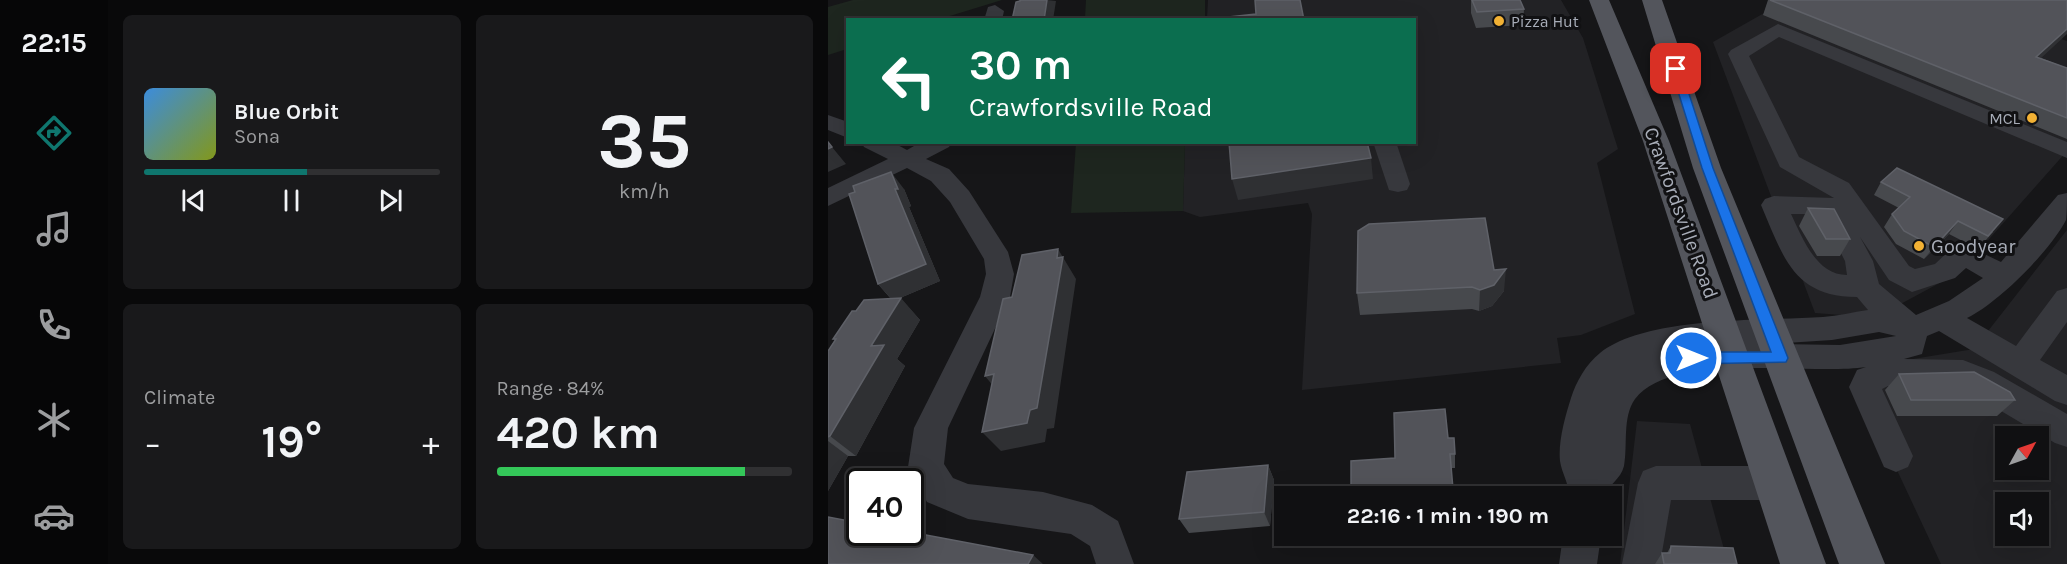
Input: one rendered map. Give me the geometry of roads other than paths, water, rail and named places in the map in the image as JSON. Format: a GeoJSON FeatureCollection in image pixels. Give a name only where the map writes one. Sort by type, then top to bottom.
{"type":"FeatureCollection","features":[{"type":"Feature","properties":{"kind":"main road","name":"Crawfordsville Road"},"geometry":{"type":"LineString","coordinates":[[1599,0],[1656,141],[1803,564]]}},
{"type":"Feature","properties":{"kind":"main road","name":"Crawfordsville Road"},"geometry":{"type":"LineString","coordinates":[[1652,0],[1707,168],[1862,564]]}},
{"type":"Feature","properties":{"kind":"street"},"geometry":{"type":"LineString","coordinates":[[2005,277],[1963,254],[1945,271],[1912,281],[1899,273],[1840,189],[1789,162],[1738,54],[1778,30],[2067,151]]}},
{"type":"Feature","properties":{"kind":"street"},"geometry":{"type":"LineString","coordinates":[[828,122],[846,130]]}},
{"type":"Feature","properties":{"kind":"street"},"geometry":{"type":"LineString","coordinates":[[876,144],[940,175],[954,189],[993,251],[1000,274],[995,297],[924,449],[929,476],[939,491],[958,500],[1065,513],[1093,523],[1106,537],[1114,555],[1114,564]]}},
{"type":"Feature","properties":{"kind":"street"},"geometry":{"type":"LineString","coordinates":[[828,198],[937,144]]}},
{"type":"Feature","properties":{"kind":"street"},"geometry":{"type":"LineString","coordinates":[[1385,144],[1398,184]]}},
{"type":"Feature","properties":{"kind":"street"},"geometry":{"type":"LineString","coordinates":[[1912,328],[1941,318],[1980,298],[2005,277],[2067,201]]}},
{"type":"Feature","properties":{"kind":"street"},"geometry":{"type":"LineString","coordinates":[[1866,286],[1874,301],[1912,328]]}},
{"type":"Feature","properties":{"kind":"street"},"geometry":{"type":"LineString","coordinates":[[2020,364],[2067,299]]}},
{"type":"Feature","properties":{"kind":"street"},"geometry":{"type":"LineString","coordinates":[[1941,318],[2067,391]]}},
{"type":"Feature","properties":{"kind":"street"},"geometry":{"type":"LineString","coordinates":[[1592,486],[1606,468],[1615,408],[1619,397],[1631,380],[1642,372],[1664,362],[1691,358],[1729,346],[1775,345],[1831,358],[1892,350],[1911,345],[1912,328]]}},
{"type":"Feature","properties":{"kind":"street"},"geometry":{"type":"LineString","coordinates":[[1896,456],[1865,387],[1869,380],[1887,373],[1941,370],[1963,373],[1983,382],[2067,432]]}},
{"type":"Feature","properties":{"kind":"street"},"geometry":{"type":"LineString","coordinates":[[1641,564],[1656,483],[1776,483]]}},
{"type":"Feature","properties":{"kind":"street"},"geometry":{"type":"LineString","coordinates":[[1578,564],[1581,546]]}},
{"type":"Feature","properties":{"kind":"place","name":"Pizza Hut"},"geometry":{"type":"Point","coordinates":[1499,21]}},
{"type":"Feature","properties":{"kind":"place","name":"MCL"},"geometry":{"type":"Point","coordinates":[2032,118]}},
{"type":"Feature","properties":{"kind":"place","name":"Goodyear"},"geometry":{"type":"Point","coordinates":[1919,246]}}]}
